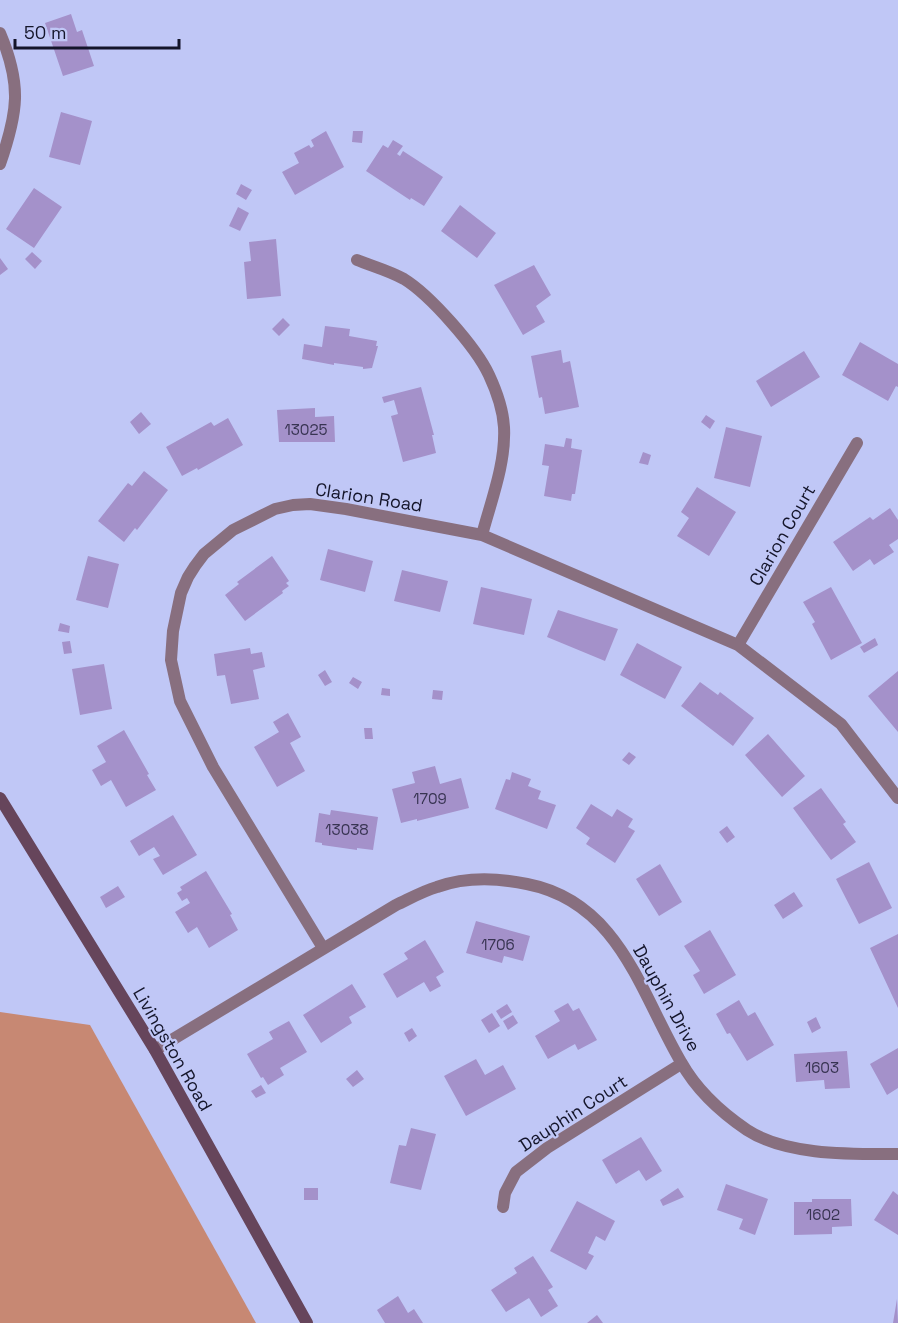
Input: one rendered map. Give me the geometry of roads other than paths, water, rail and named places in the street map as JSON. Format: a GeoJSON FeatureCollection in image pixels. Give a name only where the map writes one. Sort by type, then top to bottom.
{"type":"FeatureCollection","features":[{"type":"Feature","properties":{"kind":"main road","name":"Livingston Road"},"geometry":{"type":"LineString","coordinates":[[0,798],[154,1050],[307,1323]]}},
{"type":"Feature","properties":{"kind":"street"},"geometry":{"type":"LineString","coordinates":[[0,33],[9,54],[16,93],[15,111],[0,164]]}},
{"type":"Feature","properties":{"kind":"street"},"geometry":{"type":"LineString","coordinates":[[357,260],[403,278],[421,291],[440,309],[488,373],[499,402],[504,427],[503,450],[482,535]]}},
{"type":"Feature","properties":{"kind":"street","name":"Clarion Court"},"geometry":{"type":"LineString","coordinates":[[738,645],[857,443]]}},
{"type":"Feature","properties":{"kind":"street","name":"Clarion Road"},"geometry":{"type":"LineString","coordinates":[[323,948],[213,767],[180,701],[171,660],[173,631],[181,593],[188,577],[204,554],[233,530],[262,514],[293,505],[309,504],[346,508],[482,535],[738,645],[841,724],[898,798]]}},
{"type":"Feature","properties":{"kind":"street","name":"Dauphin Drive"},"geometry":{"type":"LineString","coordinates":[[154,1050],[396,905],[445,884],[507,880],[544,888],[578,904],[597,919],[639,978],[681,1064],[724,1113],[749,1131],[770,1141],[836,1153],[898,1154]]}},
{"type":"Feature","properties":{"kind":"street","name":"Dauphin Court"},"geometry":{"type":"LineString","coordinates":[[503,1207],[505,1193],[516,1172],[547,1148],[681,1064]]}}]}
